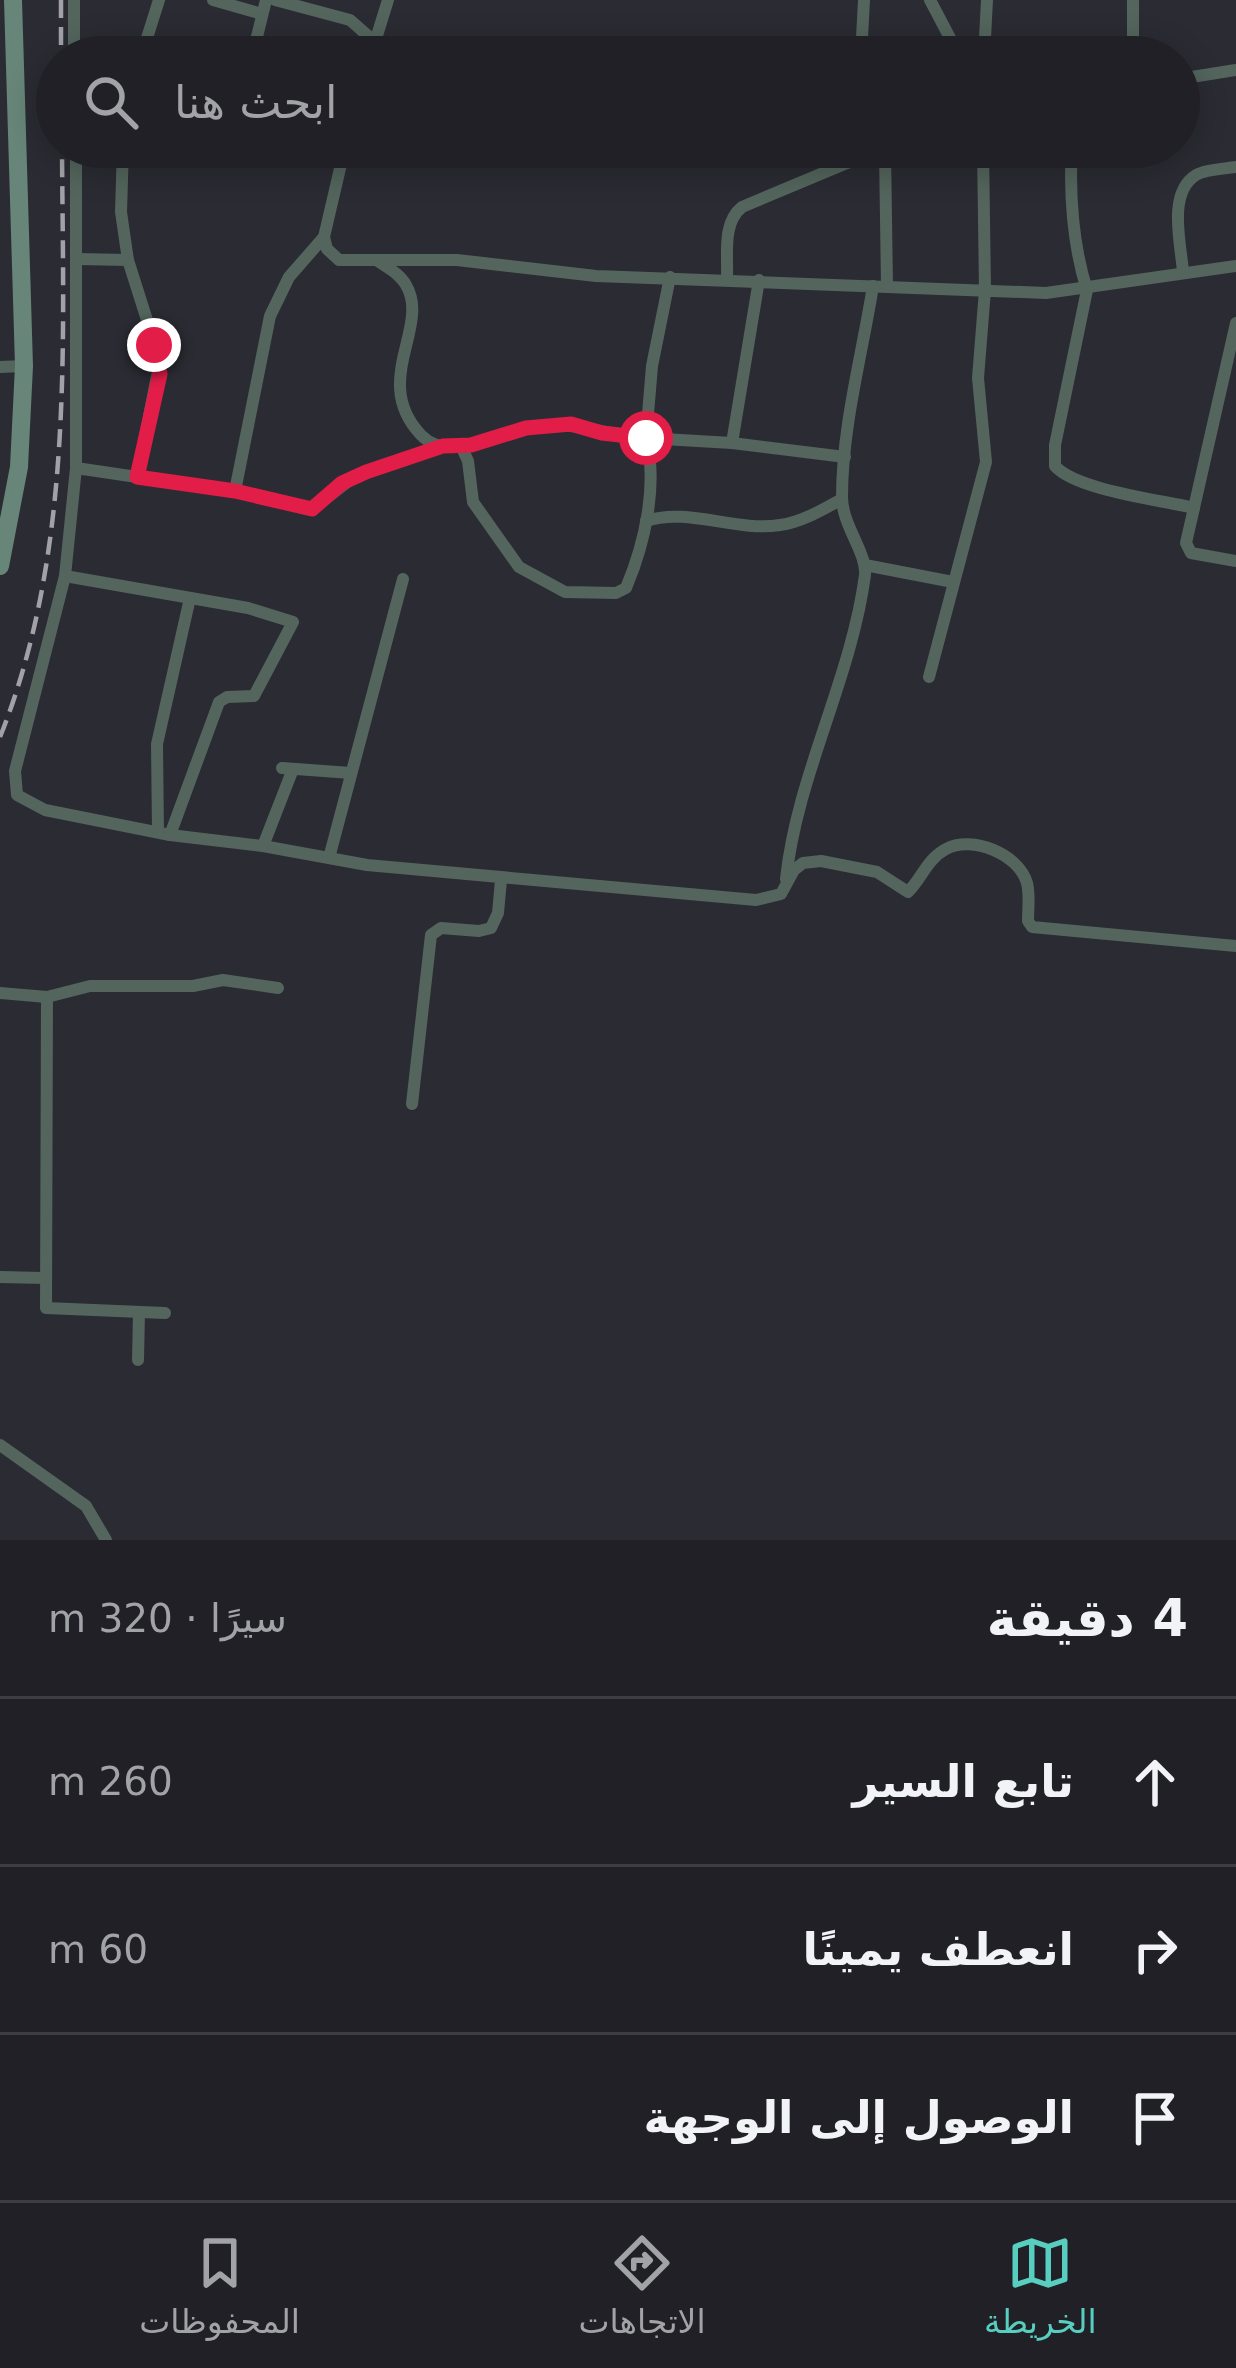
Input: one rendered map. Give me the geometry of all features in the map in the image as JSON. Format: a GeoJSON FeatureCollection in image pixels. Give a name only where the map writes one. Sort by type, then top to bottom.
{"type":"FeatureCollection","features":[{"type":"Feature","properties":{"kind":"main road"},"geometry":{"type":"LineString","coordinates":[[0,566],[19,467],[24,366],[13,0]]}},
{"type":"Feature","properties":{"kind":"street"},"geometry":{"type":"LineString","coordinates":[[74,0],[74,36]]}},
{"type":"Feature","properties":{"kind":"street"},"geometry":{"type":"LineString","coordinates":[[148,36],[159,0]]}},
{"type":"Feature","properties":{"kind":"street"},"geometry":{"type":"LineString","coordinates":[[213,0],[264,7]]}},
{"type":"Feature","properties":{"kind":"street"},"geometry":{"type":"LineString","coordinates":[[275,0],[350,20],[368,36]]}},
{"type":"Feature","properties":{"kind":"street"},"geometry":{"type":"LineString","coordinates":[[377,36],[388,0]]}},
{"type":"Feature","properties":{"kind":"street"},"geometry":{"type":"LineString","coordinates":[[862,36],[864,0]]}},
{"type":"Feature","properties":{"kind":"street"},"geometry":{"type":"LineString","coordinates":[[930,0],[949,36]]}},
{"type":"Feature","properties":{"kind":"street"},"geometry":{"type":"LineString","coordinates":[[985,36],[987,0]]}},
{"type":"Feature","properties":{"kind":"street"},"geometry":{"type":"LineString","coordinates":[[1133,0],[1133,36]]}},
{"type":"Feature","properties":{"kind":"street"},"geometry":{"type":"LineString","coordinates":[[1200,76],[1236,70]]}},
{"type":"Feature","properties":{"kind":"street"},"geometry":{"type":"LineString","coordinates":[[1183,272],[1179,202],[1184,189],[1199,173],[1236,167]]}},
{"type":"Feature","properties":{"kind":"street"},"geometry":{"type":"LineString","coordinates":[[76,168],[76,468],[65,576],[15,771],[16,795],[45,810],[328,858],[501,880],[763,900],[781,894],[785,884],[795,817],[838,683],[865,565],[847,527],[842,499],[845,457],[880,286],[885,168]]}},
{"type":"Feature","properties":{"kind":"street"},"geometry":{"type":"LineString","coordinates":[[122,168],[128,260],[160,368],[137,477]]}},
{"type":"Feature","properties":{"kind":"street"},"geometry":{"type":"LineString","coordinates":[[235,491],[270,316],[289,277],[324,237],[341,168]]}},
{"type":"Feature","properties":{"kind":"street"},"geometry":{"type":"LineString","coordinates":[[727,279],[732,215],[835,168]]}},
{"type":"Feature","properties":{"kind":"street"},"geometry":{"type":"LineString","coordinates":[[929,677],[986,462],[978,378],[985,290],[983,168]]}},
{"type":"Feature","properties":{"kind":"street"},"geometry":{"type":"LineString","coordinates":[[1070,168],[1080,268],[1087,290],[1055,446],[1056,468],[1118,491],[1194,508]]}},
{"type":"Feature","properties":{"kind":"street"},"geometry":{"type":"LineString","coordinates":[[324,237],[327,249],[339,260],[458,260],[596,276],[985,290],[1087,290],[1236,266]]}},
{"type":"Feature","properties":{"kind":"street"},"geometry":{"type":"LineString","coordinates":[[77,259],[128,260]]}},
{"type":"Feature","properties":{"kind":"street"},"geometry":{"type":"LineString","coordinates":[[377,260],[402,278],[412,301],[398,375],[405,405],[422,436],[443,446]]}},
{"type":"Feature","properties":{"kind":"street"},"geometry":{"type":"LineString","coordinates":[[461,446],[468,461],[470,496],[519,567],[556,589],[608,594],[626,588],[646,521],[652,366],[670,277]]}},
{"type":"Feature","properties":{"kind":"street"},"geometry":{"type":"LineString","coordinates":[[732,443],[759,280]]}},
{"type":"Feature","properties":{"kind":"street"},"geometry":{"type":"LineString","coordinates":[[1236,323],[1187,528],[1191,553],[1236,561]]}},
{"type":"Feature","properties":{"kind":"street"},"geometry":{"type":"LineString","coordinates":[[0,368],[24,366]]}},
{"type":"Feature","properties":{"kind":"street"},"geometry":{"type":"LineString","coordinates":[[76,468],[235,491],[312,509],[354,477],[443,446],[461,446],[553,423],[646,438],[845,457]]}},
{"type":"Feature","properties":{"kind":"street"},"geometry":{"type":"LineString","coordinates":[[646,521],[670,516],[775,526],[798,521],[842,499]]}},
{"type":"Feature","properties":{"kind":"street"},"geometry":{"type":"LineString","coordinates":[[865,565],[953,582]]}},
{"type":"Feature","properties":{"kind":"street"},"geometry":{"type":"LineString","coordinates":[[65,576],[293,622],[254,696],[219,702],[164,833]]}},
{"type":"Feature","properties":{"kind":"street"},"geometry":{"type":"LineString","coordinates":[[328,858],[403,579]]}},
{"type":"Feature","properties":{"kind":"street"},"geometry":{"type":"LineString","coordinates":[[164,833],[157,744],[190,598]]}},
{"type":"Feature","properties":{"kind":"street"},"geometry":{"type":"LineString","coordinates":[[263,846],[288,769],[351,773]]}},
{"type":"Feature","properties":{"kind":"street"},"geometry":{"type":"LineString","coordinates":[[785,884],[803,863],[821,861],[877,872],[908,892],[930,861],[946,849],[982,847],[1010,859],[1023,874],[1032,927],[1236,946]]}},
{"type":"Feature","properties":{"kind":"street"},"geometry":{"type":"LineString","coordinates":[[412,1104],[430,935],[441,928],[491,928],[498,913],[501,880]]}},
{"type":"Feature","properties":{"kind":"street"},"geometry":{"type":"LineString","coordinates":[[0,993],[47,997],[90,986],[193,986],[223,980],[278,988]]}},
{"type":"Feature","properties":{"kind":"street"},"geometry":{"type":"LineString","coordinates":[[47,997],[46,1308],[165,1313]]}},
{"type":"Feature","properties":{"kind":"street"},"geometry":{"type":"LineString","coordinates":[[0,1277],[44,1278]]}},
{"type":"Feature","properties":{"kind":"street"},"geometry":{"type":"LineString","coordinates":[[138,1360],[139,1312]]}},
{"type":"Feature","properties":{"kind":"street"},"geometry":{"type":"LineString","coordinates":[[0,1445],[86,1506],[106,1540]]}},
{"type":"Feature","properties":{"kind":"railway"},"geometry":{"type":"LineString","coordinates":[[61,0],[61,36]]}},
{"type":"Feature","properties":{"kind":"railway"},"geometry":{"type":"LineString","coordinates":[[0,737],[24,667],[52,521],[62,371],[62,168]]}},
{"type":"Feature","properties":{"kind":"route"},"geometry":{"type":"LineString","coordinates":[[154,345],[160,374],[137,477],[235,491],[308,509],[320,506],[342,483],[366,472],[443,446],[471,445],[526,428],[571,424],[646,438]]}}]}
